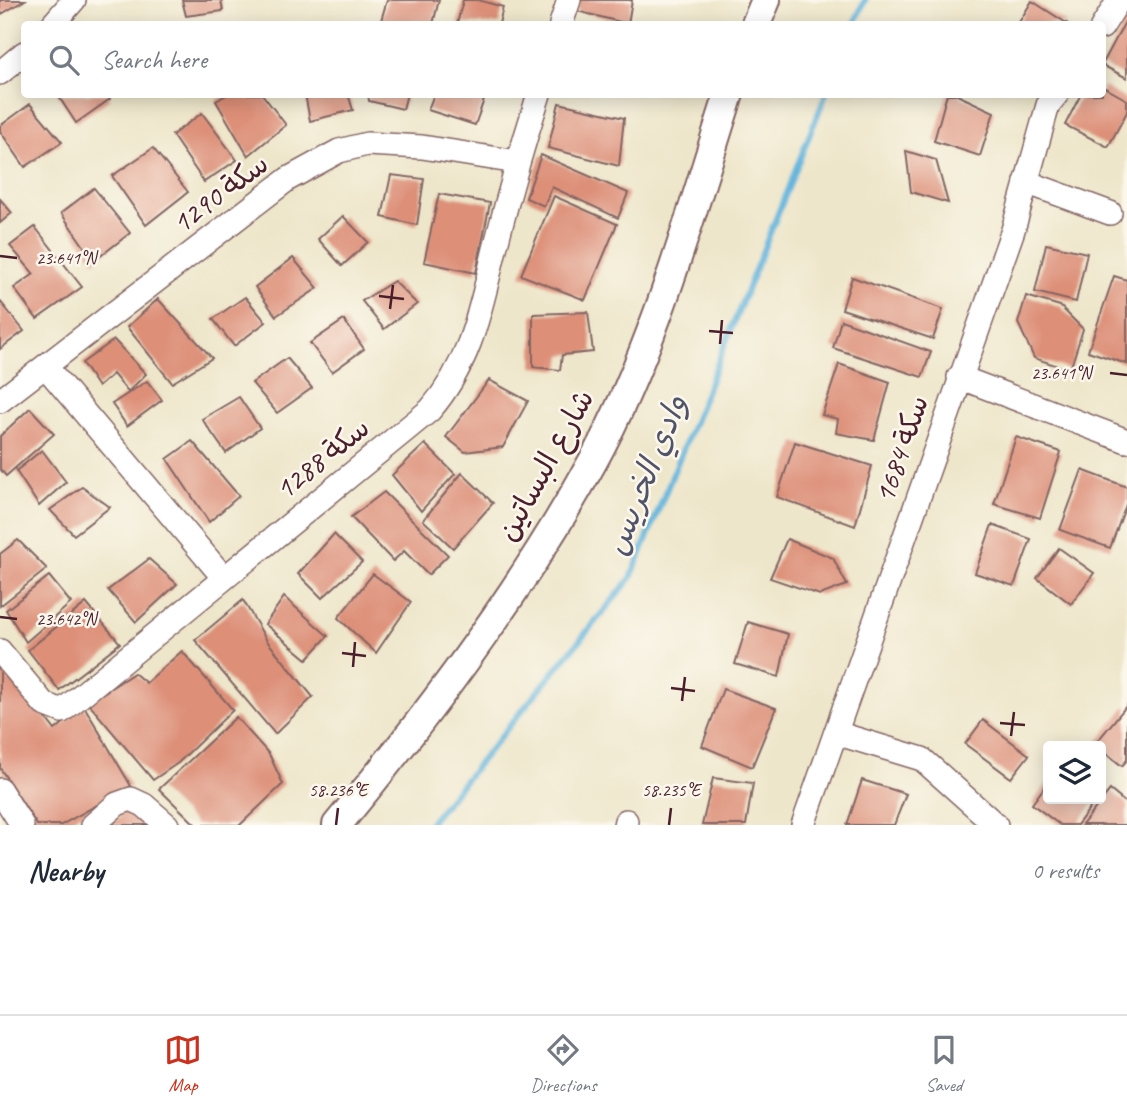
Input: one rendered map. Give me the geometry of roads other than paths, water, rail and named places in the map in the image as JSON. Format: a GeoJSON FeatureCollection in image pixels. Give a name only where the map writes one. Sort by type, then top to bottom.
{"type":"FeatureCollection","features":[{"type":"Feature","properties":{"kind":"street"},"geometry":{"type":"LineString","coordinates":[[56,21],[74,0]]}},
{"type":"Feature","properties":{"kind":"street"},"geometry":{"type":"LineString","coordinates":[[562,21],[569,0]]}},
{"type":"Feature","properties":{"kind":"street"},"geometry":{"type":"LineString","coordinates":[[757,21],[766,0]]}},
{"type":"Feature","properties":{"kind":"street"},"geometry":{"type":"LineString","coordinates":[[1106,21],[1119,0]]}},
{"type":"Feature","properties":{"kind":"street"},"geometry":{"type":"LineString","coordinates":[[0,73],[21,56]]}},
{"type":"Feature","properties":{"kind":"street","name":"سكة 1288"},"geometry":{"type":"LineString","coordinates":[[0,651],[44,704],[62,711],[430,410],[449,387],[471,341],[517,162],[538,98]]}},
{"type":"Feature","properties":{"kind":"street","name":"شارع البساتين"},"geometry":{"type":"LineString","coordinates":[[337,825],[418,724],[517,583],[593,460],[643,350],[728,98]]}},
{"type":"Feature","properties":{"kind":"street","name":"سكة 1684"},"geometry":{"type":"LineString","coordinates":[[803,825],[1013,230],[1048,105],[1054,98]]}},
{"type":"Feature","properties":{"kind":"street","name":"سكة 1290"},"geometry":{"type":"LineString","coordinates":[[0,401],[288,179],[339,151],[390,143],[517,162]]}},
{"type":"Feature","properties":{"kind":"street"},"geometry":{"type":"LineString","coordinates":[[1026,182],[1110,214]]}},
{"type":"Feature","properties":{"kind":"street"},"geometry":{"type":"LineString","coordinates":[[46,367],[224,579]]}},
{"type":"Feature","properties":{"kind":"street"},"geometry":{"type":"LineString","coordinates":[[959,377],[1127,441]]}},
{"type":"Feature","properties":{"kind":"street"},"geometry":{"type":"LineString","coordinates":[[836,733],[922,759],[996,825]]}},
{"type":"Feature","properties":{"kind":"street"},"geometry":{"type":"LineString","coordinates":[[0,790],[22,825]]}},
{"type":"Feature","properties":{"kind":"street"},"geometry":{"type":"LineString","coordinates":[[93,825],[117,804],[131,799],[166,825]]}},
{"type":"Feature","properties":{"kind":"waterway","name":"وادي الخريس"},"geometry":{"type":"LineString","coordinates":[[855,21],[865,0]]}},
{"type":"Feature","properties":{"kind":"waterway","name":"وادي الخريس"},"geometry":{"type":"LineString","coordinates":[[428,825],[631,578],[824,98]]}}]}
